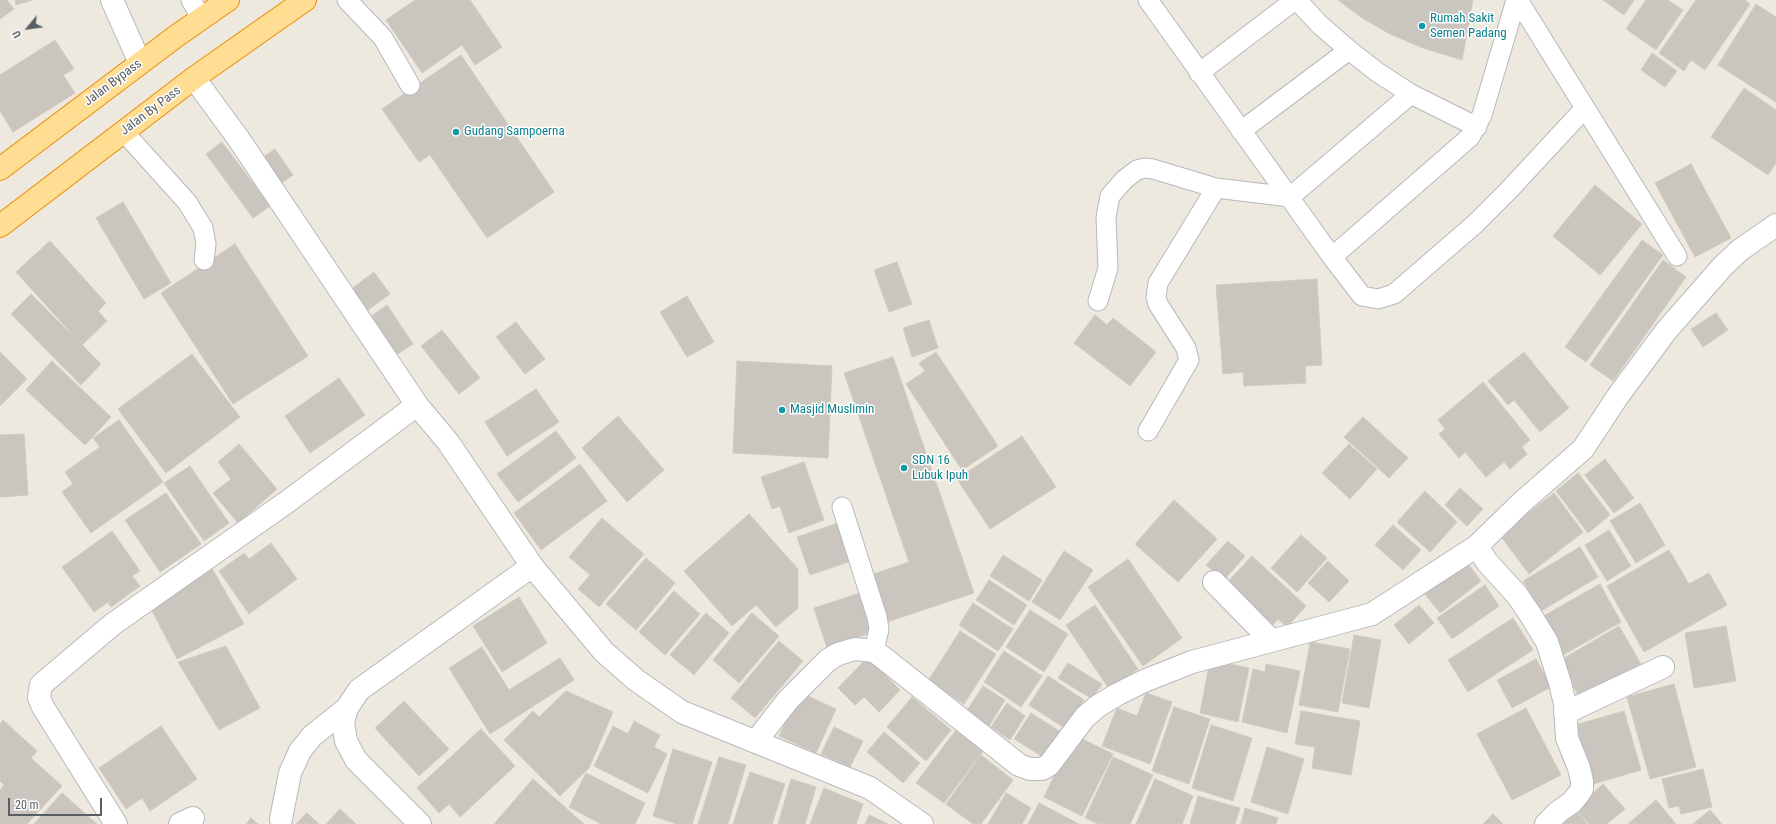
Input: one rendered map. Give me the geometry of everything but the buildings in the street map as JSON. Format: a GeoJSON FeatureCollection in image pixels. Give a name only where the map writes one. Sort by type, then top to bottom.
{"type":"FeatureCollection","features":[{"type":"Feature","properties":{"kind":"highway","name":"Jalan Bypass"},"geometry":{"type":"LineString","coordinates":[[0,169],[140,63],[228,0]]}},
{"type":"Feature","properties":{"kind":"highway","name":"Jalan By Pass"},"geometry":{"type":"LineString","coordinates":[[0,226],[194,78],[305,0]]}},
{"type":"Feature","properties":{"kind":"street"},"geometry":{"type":"LineString","coordinates":[[112,0],[140,63]]}},
{"type":"Feature","properties":{"kind":"street"},"geometry":{"type":"LineString","coordinates":[[194,78],[238,138],[416,405],[448,442],[532,566],[604,652],[636,680],[682,712],[870,788],[922,824]]}},
{"type":"Feature","properties":{"kind":"street"},"geometry":{"type":"LineString","coordinates":[[756,741],[788,700],[828,660],[855,649],[874,651],[1019,765],[1030,769],[1042,769],[1049,765],[1085,717],[1098,706],[1144,681],[1192,662],[1372,614],[1476,546],[1522,502],[1583,449],[1618,396],[1666,330],[1723,266],[1740,250],[1776,225]]}},
{"type":"Feature","properties":{"kind":"street"},"geometry":{"type":"LineString","coordinates":[[116,824],[43,706],[39,698],[41,685],[113,624],[287,502],[416,405]]}},
{"type":"Feature","properties":{"kind":"street"},"geometry":{"type":"LineString","coordinates":[[1476,546],[1487,562],[1517,595],[1530,614],[1547,642],[1560,683],[1567,738],[1580,768],[1582,788],[1571,803],[1558,812],[1546,824]]}},
{"type":"Feature","properties":{"kind":"street"},"geometry":{"type":"LineString","coordinates":[[281,819],[290,773],[300,751],[312,736],[347,708],[359,690],[532,566]]}},
{"type":"Feature","properties":{"kind":"street"},"geometry":{"type":"LineString","coordinates":[[1214,582],[1271,640]]}},
{"type":"Feature","properties":{"kind":"street"},"geometry":{"type":"LineString","coordinates":[[1565,713],[1664,667]]}},
{"type":"Feature","properties":{"kind":"street"},"geometry":{"type":"LineString","coordinates":[[347,708],[343,722],[346,741],[356,760],[420,824]]}},
{"type":"Feature","properties":{"kind":"lane"},"geometry":{"type":"LineString","coordinates":[[191,0],[202,19]]}},
{"type":"Feature","properties":{"kind":"lane"},"geometry":{"type":"LineString","coordinates":[[347,0],[383,38],[410,85]]}},
{"type":"Feature","properties":{"kind":"lane"},"geometry":{"type":"LineString","coordinates":[[1199,73],[1296,0],[1319,24],[1378,72],[1411,94],[1477,127]]}},
{"type":"Feature","properties":{"kind":"lane"},"geometry":{"type":"LineString","coordinates":[[1517,0],[1677,256]]}},
{"type":"Feature","properties":{"kind":"lane"},"geometry":{"type":"LineString","coordinates":[[1332,257],[1462,146],[1477,127],[1517,0]]}},
{"type":"Feature","properties":{"kind":"lane"},"geometry":{"type":"LineString","coordinates":[[1149,1],[1199,73],[1332,257],[1362,296],[1378,299],[1394,294],[1448,248],[1492,207],[1585,108]]}},
{"type":"Feature","properties":{"kind":"lane"},"geometry":{"type":"LineString","coordinates":[[1241,131],[1350,50]]}},
{"type":"Feature","properties":{"kind":"lane"},"geometry":{"type":"LineString","coordinates":[[1098,301],[1108,268],[1106,217],[1110,196],[1125,179],[1138,170],[1145,168],[1153,169],[1216,188],[1290,198],[1411,94]]}},
{"type":"Feature","properties":{"kind":"lane"},"geometry":{"type":"LineString","coordinates":[[123,131],[187,202],[203,228],[206,244],[204,260]]}},
{"type":"Feature","properties":{"kind":"lane"},"geometry":{"type":"LineString","coordinates":[[1148,431],[1189,360],[1186,348],[1158,304],[1156,297],[1158,283],[1216,188]]}},
{"type":"Feature","properties":{"kind":"lane"},"geometry":{"type":"LineString","coordinates":[[842,507],[879,629],[874,651]]}},
{"type":"Feature","properties":{"kind":"place","name":"Rumah Sakit Semen Padang"},"geometry":{"type":"Point","coordinates":[1422,26]}},
{"type":"Feature","properties":{"kind":"place","name":"Gudang Sampoerna"},"geometry":{"type":"Point","coordinates":[456,132]}},
{"type":"Feature","properties":{"kind":"place","name":"Masjid Muslimin"},"geometry":{"type":"Point","coordinates":[782,410]}},
{"type":"Feature","properties":{"kind":"place","name":"SDN 16 Lubuk Ipuh"},"geometry":{"type":"Point","coordinates":[904,468]}}]}
